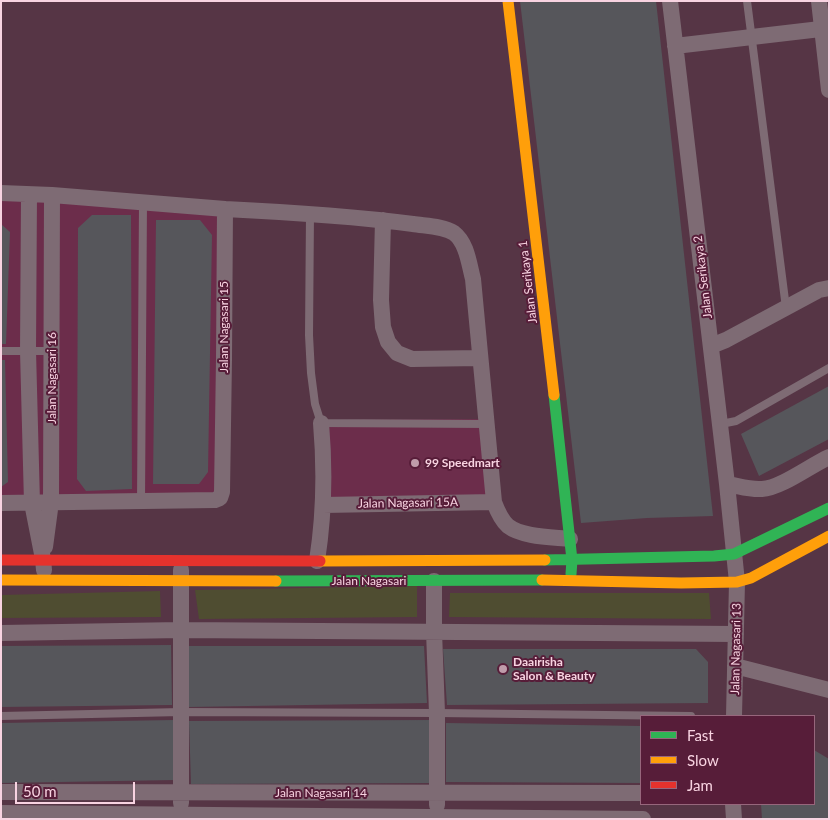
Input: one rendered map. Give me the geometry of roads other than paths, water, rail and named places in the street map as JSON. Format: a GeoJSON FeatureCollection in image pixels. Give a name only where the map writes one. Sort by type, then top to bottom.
{"type":"FeatureCollection","features":[{"type":"Feature","properties":{"kind":"street","name":"Jalan Serikaya 1"},"geometry":{"type":"LineString","coordinates":[[508,1],[570,539],[571,580]]}},
{"type":"Feature","properties":{"kind":"street","name":"Jalan Serikaya 2"},"geometry":{"type":"LineString","coordinates":[[670,1],[734,554]]}},
{"type":"Feature","properties":{"kind":"street"},"geometry":{"type":"LineString","coordinates":[[819,1],[825,29],[829,90]]}},
{"type":"Feature","properties":{"kind":"street"},"geometry":{"type":"LineString","coordinates":[[676,46],[825,29]]}},
{"type":"Feature","properties":{"kind":"street"},"geometry":{"type":"LineString","coordinates":[[1,193],[384,220],[444,229],[454,233],[462,243],[473,279],[494,502],[502,519],[508,526],[523,534],[570,539]]}},
{"type":"Feature","properties":{"kind":"street"},"geometry":{"type":"LineString","coordinates":[[29,194],[28,351],[32,503],[43,559],[44,579]]}},
{"type":"Feature","properties":{"kind":"street","name":"Jalan Nagasari 16"},"geometry":{"type":"LineString","coordinates":[[43,559],[51,502],[52,196]]}},
{"type":"Feature","properties":{"kind":"street","name":"Jalan Nagasari 15"},"geometry":{"type":"LineString","coordinates":[[1,503],[215,500],[220,498],[222,492],[225,209]]}},
{"type":"Feature","properties":{"kind":"street"},"geometry":{"type":"LineString","coordinates":[[384,220],[381,300],[383,327],[388,342],[397,353],[412,359],[480,358]]}},
{"type":"Feature","properties":{"kind":"street"},"geometry":{"type":"LineString","coordinates":[[711,346],[726,340],[819,290],[829,288]]}},
{"type":"Feature","properties":{"kind":"street"},"geometry":{"type":"LineString","coordinates":[[317,561],[322,533],[323,505],[321,423]]}},
{"type":"Feature","properties":{"kind":"street"},"geometry":{"type":"LineString","coordinates":[[727,484],[750,489],[764,489],[777,486],[829,456]]}},
{"type":"Feature","properties":{"kind":"street","name":"Jalan Nagasari 15A"},"geometry":{"type":"LineString","coordinates":[[323,505],[494,502]]}},
{"type":"Feature","properties":{"kind":"street"},"geometry":{"type":"LineString","coordinates":[[734,554],[829,508]]}},
{"type":"Feature","properties":{"kind":"street"},"geometry":{"type":"LineString","coordinates":[[737,582],[751,578],[829,536]]}},
{"type":"Feature","properties":{"kind":"street","name":"Jalan Nagasari"},"geometry":{"type":"LineString","coordinates":[[1,560],[572,560],[734,554]]}},
{"type":"Feature","properties":{"kind":"street","name":"Jalan Nagasari 13"},"geometry":{"type":"LineString","coordinates":[[734,554],[737,582],[734,715]]}},
{"type":"Feature","properties":{"kind":"street"},"geometry":{"type":"LineString","coordinates":[[181,560],[182,814]]}},
{"type":"Feature","properties":{"kind":"street","name":"Jalan Nagasari"},"geometry":{"type":"LineString","coordinates":[[1,580],[571,580],[681,583],[737,582]]}},
{"type":"Feature","properties":{"kind":"street"},"geometry":{"type":"LineString","coordinates":[[434,581],[438,817]]}},
{"type":"Feature","properties":{"kind":"street"},"geometry":{"type":"LineString","coordinates":[[1,633],[181,630],[736,634]]}},
{"type":"Feature","properties":{"kind":"street"},"geometry":{"type":"LineString","coordinates":[[735,666],[829,690]]}},
{"type":"Feature","properties":{"kind":"street","name":"Jalan Nagasari 14"},"geometry":{"type":"LineString","coordinates":[[1,792],[640,793]]}},
{"type":"Feature","properties":{"kind":"street"},"geometry":{"type":"LineString","coordinates":[[733,805],[734,819]]}},
{"type":"Feature","properties":{"kind":"street","name":"Jalan Nagasari 14"},"geometry":{"type":"LineString","coordinates":[[4,815],[182,814],[271,817],[643,819]]}},
{"type":"Feature","properties":{"kind":"lane"},"geometry":{"type":"LineString","coordinates":[[747,1],[786,308]]}},
{"type":"Feature","properties":{"kind":"lane"},"geometry":{"type":"LineString","coordinates":[[141,501],[143,203]]}},
{"type":"Feature","properties":{"kind":"lane"},"geometry":{"type":"LineString","coordinates":[[310,214],[310,373],[321,423],[487,424]]}},
{"type":"Feature","properties":{"kind":"lane"},"geometry":{"type":"LineString","coordinates":[[1,351],[52,352]]}},
{"type":"Feature","properties":{"kind":"lane"},"geometry":{"type":"LineString","coordinates":[[720,423],[726,424],[736,421],[829,368]]}},
{"type":"Feature","properties":{"kind":"lane"},"geometry":{"type":"LineString","coordinates":[[1,716],[181,712],[640,715]]}},
{"type":"Feature","properties":{"kind":"place","name":"99 Speedmart"},"geometry":{"type":"Point","coordinates":[415,463]}},
{"type":"Feature","properties":{"kind":"place","name":"Daairisha Salon & Beauty"},"geometry":{"type":"Point","coordinates":[503,669]}}]}
